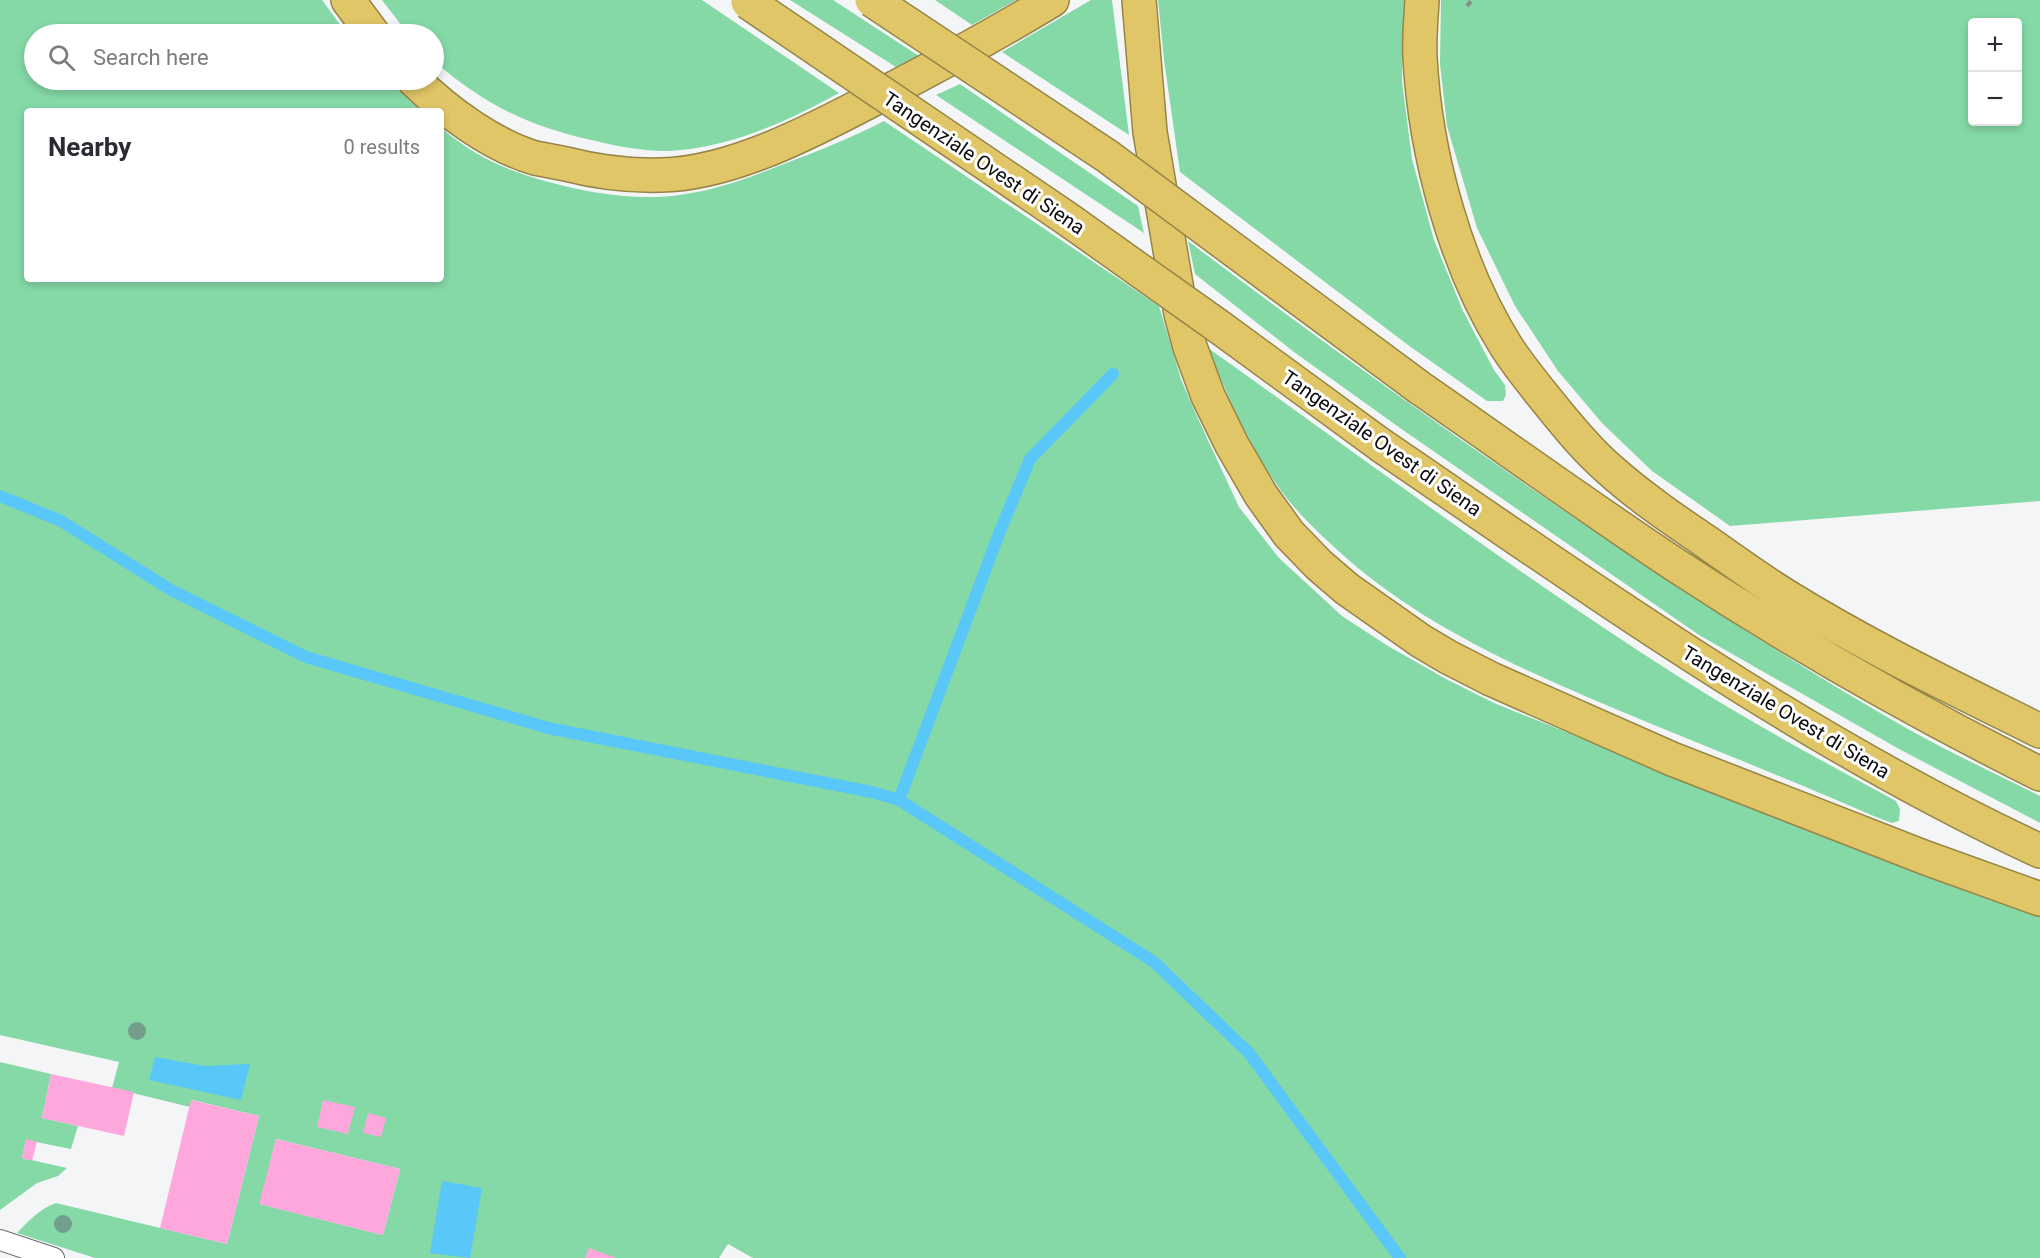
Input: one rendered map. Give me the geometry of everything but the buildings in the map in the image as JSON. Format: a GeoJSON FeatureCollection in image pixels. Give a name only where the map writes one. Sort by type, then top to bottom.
{"type":"FeatureCollection","features":[{"type":"Feature","properties":{"kind":"highway"},"geometry":{"type":"LineString","coordinates":[[348,0],[366,24]]}},
{"type":"Feature","properties":{"kind":"highway"},"geometry":{"type":"LineString","coordinates":[[872,0],[1107,156],[1420,388],[1673,563],[1758,617],[1958,732],[2040,774]]}},
{"type":"Feature","properties":{"kind":"highway"},"geometry":{"type":"LineString","coordinates":[[425,90],[450,112],[471,126],[534,157],[603,172],[663,175],[692,171],[728,163],[773,148],[826,124],[941,64],[1052,0]]}},
{"type":"Feature","properties":{"kind":"highway"},"geometry":{"type":"LineString","coordinates":[[1139,0],[1150,132],[1181,314],[1190,347],[1208,396],[1232,445],[1261,495],[1289,534],[1319,565],[1347,589],[1421,641],[1502,684],[1672,759],[1926,858],[2040,899]]}},
{"type":"Feature","properties":{"kind":"highway"},"geometry":{"type":"LineString","coordinates":[[1422,0],[1420,54],[1422,87],[1442,191],[1454,233],[1487,313],[1507,348],[1571,429],[1608,469],[1634,490],[1790,599],[1904,663],[2040,731]]}},
{"type":"Feature","properties":{"kind":"highway","name":"Tangenziale Ovest di Siena"},"geometry":{"type":"LineString","coordinates":[[747,1],[1066,218],[1382,446],[1659,635],[1767,703],[1902,780],[2040,851]]}},
{"type":"Feature","properties":{"kind":"lane"},"geometry":{"type":"LineString","coordinates":[[0,1240],[54,1258]]}},
{"type":"Feature","properties":{"kind":"path"},"geometry":{"type":"LineString","coordinates":[[1467,6],[1472,0]]}},
{"type":"Feature","properties":{"kind":"green space"},"geometry":{"type":"Polygon","coordinates":[[[0,0],[322,0],[340,24],[24,24],[24,90],[399,90],[418,108],[24,108],[24,282],[444,282],[444,130],[479,155],[518,173],[580,190],[614,195],[664,197],[693,193],[732,183],[822,149],[884,121],[1159,306],[1181,379],[1239,507],[1279,558],[1342,616],[1388,646],[1494,703],[1648,765],[2040,914],[2040,1258],[753,1258],[728,1244],[719,1258],[95,1258],[17,1233],[39,1212],[56,1203],[227,1244],[259,1116],[192,1100],[190,1107],[112,1088],[119,1062],[0,1035],[0,0]],[[276,1139],[260,1204],[383,1235],[400,1169],[276,1139]]]}},
{"type":"Feature","properties":{"kind":"green space"},"geometry":{"type":"Polygon","coordinates":[[[382,0],[702,0],[839,93],[783,121],[723,142],[671,151],[640,149],[575,136],[511,113],[473,91],[444,69],[444,24],[400,24],[382,0]]]}},
{"type":"Feature","properties":{"kind":"green space"},"geometry":{"type":"Polygon","coordinates":[[[790,0],[833,0],[919,56],[896,67],[790,0]]]}},
{"type":"Feature","properties":{"kind":"green space"},"geometry":{"type":"Polygon","coordinates":[[[935,0],[1016,0],[972,25],[935,0]]]}},
{"type":"Feature","properties":{"kind":"green space"},"geometry":{"type":"Polygon","coordinates":[[[1091,0],[1112,0],[1129,135],[1002,52],[1091,0]]]}},
{"type":"Feature","properties":{"kind":"green space"},"geometry":{"type":"Polygon","coordinates":[[[1158,0],[1404,0],[1402,81],[1412,159],[1434,240],[1463,311],[1494,370],[1505,385],[1506,395],[1503,401],[1487,401],[1408,345],[1180,172],[1158,0]]]}},
{"type":"Feature","properties":{"kind":"green space"},"geometry":{"type":"Polygon","coordinates":[[[1441,0],[2040,0],[2040,501],[1730,526],[1652,471],[1602,423],[1558,371],[1515,306],[1477,228],[1447,126],[1440,64],[1441,0]]]}},
{"type":"Feature","properties":{"kind":"green space"},"geometry":{"type":"Polygon","coordinates":[[[960,84],[1138,206],[1144,233],[936,95],[960,84]]]}},
{"type":"Feature","properties":{"kind":"green space"},"geometry":{"type":"Polygon","coordinates":[[[1188,241],[1421,412],[1690,595],[1876,711],[2040,796],[2040,823],[1899,749],[1699,635],[1294,352],[1195,274],[1188,241]]]}},
{"type":"Feature","properties":{"kind":"green space"},"geometry":{"type":"Polygon","coordinates":[[[1208,348],[1498,556],[1616,636],[1730,708],[1896,801],[1900,809],[1899,821],[1892,823],[1876,817],[1526,670],[1444,627],[1404,602],[1332,545],[1283,493],[1247,436],[1208,348]]]}},
{"type":"Feature","properties":{"kind":"green space"},"geometry":{"type":"Polygon","coordinates":[[[0,1062],[51,1074],[42,1118],[78,1126],[71,1149],[26,1140],[22,1158],[67,1168],[58,1176],[37,1183],[0,1210],[0,1062]]]}},
{"type":"Feature","properties":{"kind":"water"},"geometry":{"type":"Polygon","coordinates":[[[155,1057],[205,1066],[250,1064],[241,1100],[149,1080],[155,1057]]]}},
{"type":"Feature","properties":{"kind":"water"},"geometry":{"type":"Polygon","coordinates":[[[442,1181],[482,1188],[470,1258],[430,1253],[442,1181]]]}},
{"type":"Feature","properties":{"kind":"waterway"},"geometry":{"type":"LineString","coordinates":[[899,800],[1000,531],[1030,459],[1113,374]]}},
{"type":"Feature","properties":{"kind":"waterway"},"geometry":{"type":"LineString","coordinates":[[0,496],[61,521],[171,590],[306,657],[548,728],[872,792],[899,800],[1154,962],[1249,1053],[1400,1258]]}}]}
